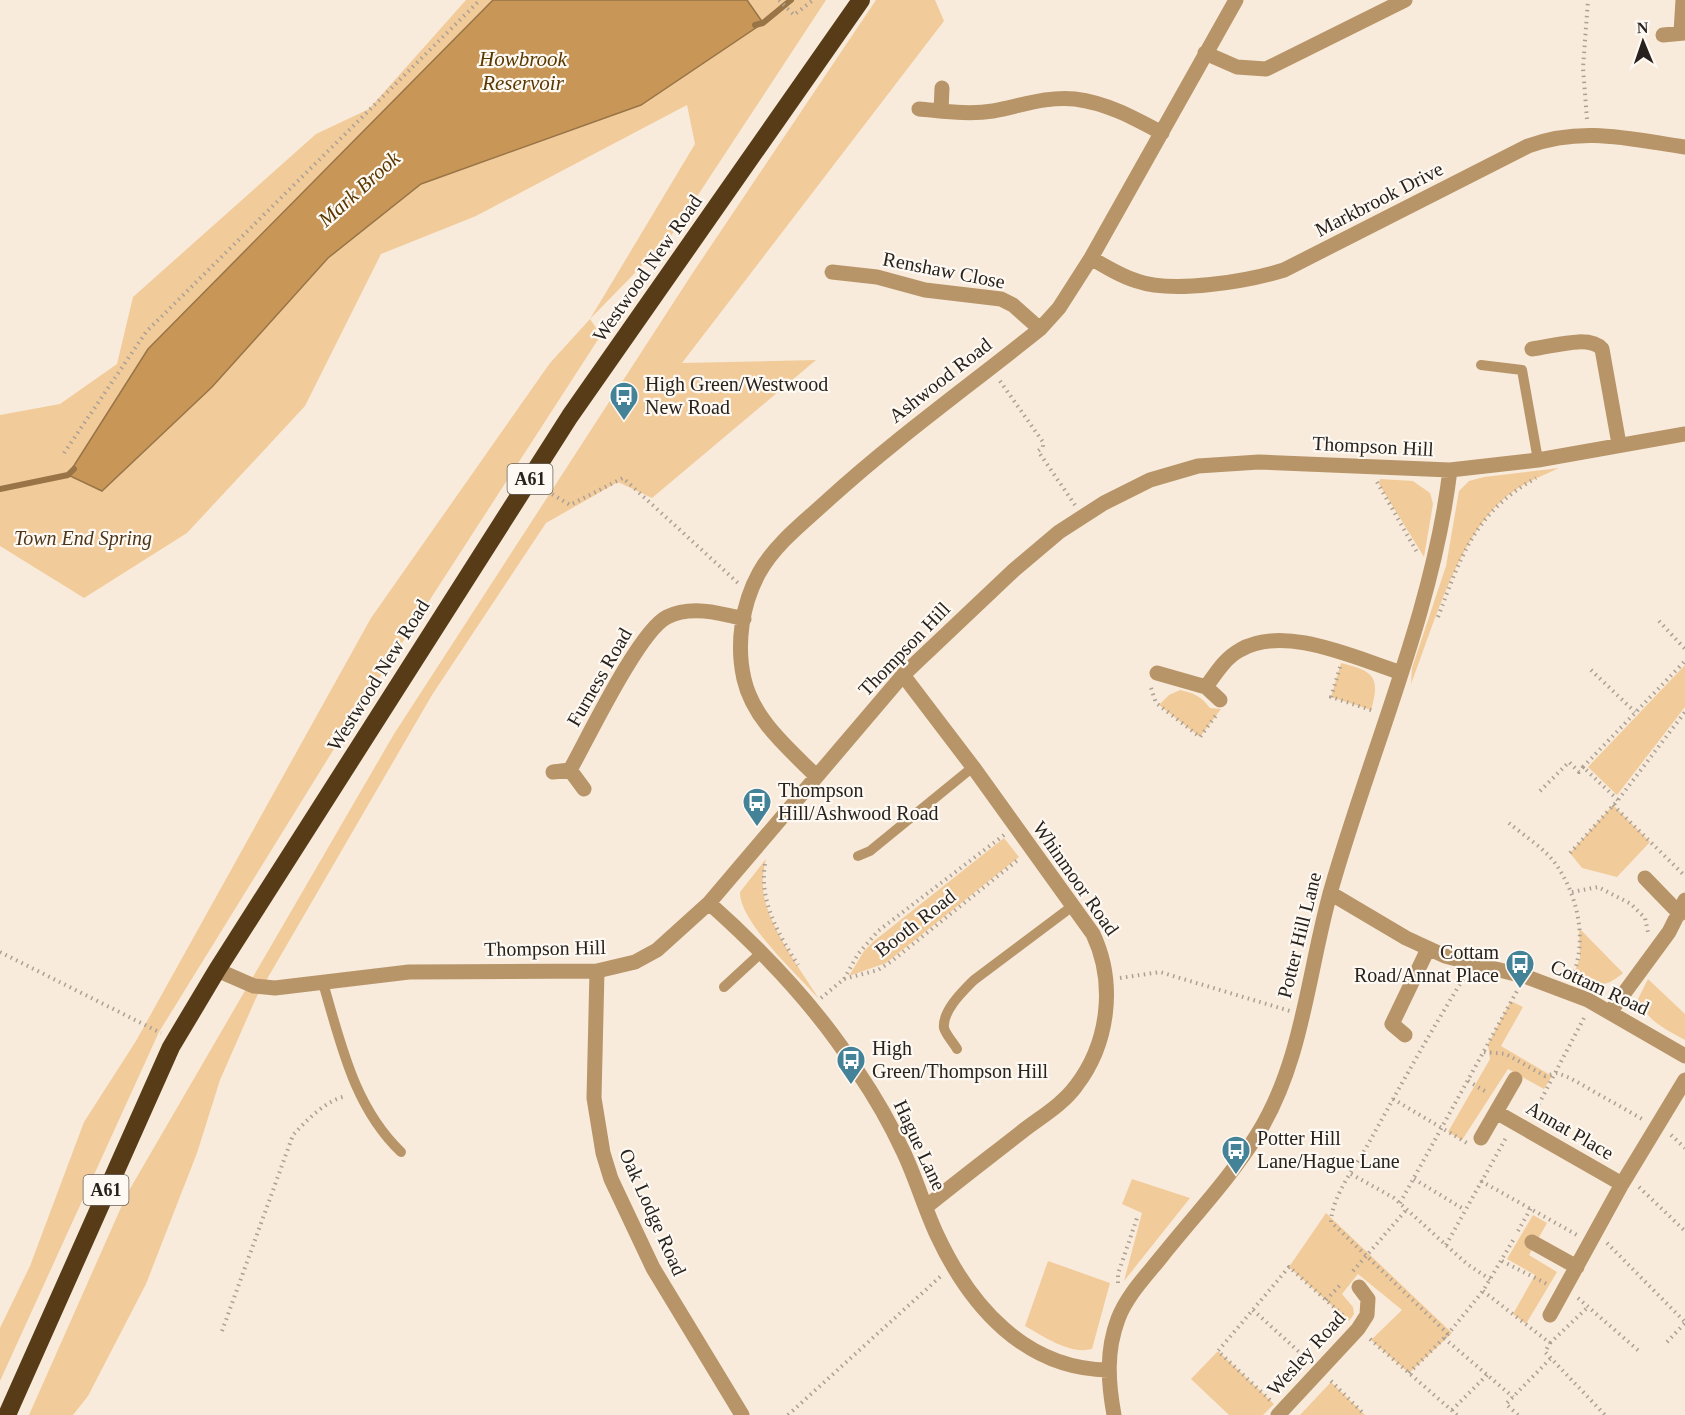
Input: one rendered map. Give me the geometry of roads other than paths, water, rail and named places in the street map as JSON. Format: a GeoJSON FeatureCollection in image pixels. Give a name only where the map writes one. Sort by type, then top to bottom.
{"type":"FeatureCollection","features":[{"type":"Feature","properties":{"kind":"highway","name":"Westwood New Road"},"geometry":{"type":"LineString","coordinates":[[7,1415],[175,1040],[217,970],[570,416],[861,0]]}},
{"type":"Feature","properties":{"kind":"street","name":"Ashwood Road"},"geometry":{"type":"LineString","coordinates":[[816,776],[782,742],[752,701],[744,680],[741,656],[744,619],[750,594],[760,572],[793,531],[871,461],[991,368],[1040,328],[1059,308],[1092,258],[1236,0]]}},
{"type":"Feature","properties":{"kind":"street"},"geometry":{"type":"LineString","coordinates":[[1205,53],[1237,67],[1266,69],[1406,0]]}},
{"type":"Feature","properties":{"kind":"street"},"geometry":{"type":"LineString","coordinates":[[1663,35],[1683,33],[1683,0]]}},
{"type":"Feature","properties":{"kind":"street"},"geometry":{"type":"LineString","coordinates":[[941,111],[942,88]]}},
{"type":"Feature","properties":{"kind":"street"},"geometry":{"type":"LineString","coordinates":[[919,110],[969,113],[1039,101],[1074,99],[1101,105],[1132,116],[1162,133]]}},
{"type":"Feature","properties":{"kind":"street","name":"Markbrook Drive"},"geometry":{"type":"LineString","coordinates":[[1092,258],[1139,282],[1155,284],[1244,281],[1304,261],[1528,146],[1556,136],[1585,134],[1685,147]]}},
{"type":"Feature","properties":{"kind":"street","name":"Renshaw Close"},"geometry":{"type":"LineString","coordinates":[[832,272],[877,278],[926,290],[1001,299],[1013,305],[1040,328]]}},
{"type":"Feature","properties":{"kind":"street"},"geometry":{"type":"LineString","coordinates":[[1532,349],[1587,342],[1598,345],[1602,349],[1619,444]]}},
{"type":"Feature","properties":{"kind":"street","name":"Thompson Hill"},"geometry":{"type":"LineString","coordinates":[[217,970],[254,986],[275,988],[409,972],[597,971],[635,962],[657,950],[709,903],[903,675],[1014,570],[1083,516],[1150,480],[1198,466],[1259,462],[1450,470],[1538,460],[1685,434]]}},
{"type":"Feature","properties":{"kind":"street","name":"Potter Hill Lane"},"geometry":{"type":"LineString","coordinates":[[1114,1415],[1108,1370],[1119,1316],[1131,1296],[1258,1133],[1283,1084],[1330,893],[1359,792],[1430,575],[1450,470]]}},
{"type":"Feature","properties":{"kind":"street","name":"Furness Road"},"geometry":{"type":"LineString","coordinates":[[570,770],[636,652],[658,623],[668,616],[691,611],[744,619]]}},
{"type":"Feature","properties":{"kind":"street"},"geometry":{"type":"LineString","coordinates":[[1206,687],[1228,659],[1240,649],[1255,644],[1290,640],[1399,672]]}},
{"type":"Feature","properties":{"kind":"street"},"geometry":{"type":"LineString","coordinates":[[1157,673],[1206,687],[1220,700]]}},
{"type":"Feature","properties":{"kind":"street","name":"Whinmoor Road"},"geometry":{"type":"LineString","coordinates":[[903,675],[1074,905],[1104,956],[1107,979],[1106,1008],[1095,1054],[1075,1088],[926,1207]]}},
{"type":"Feature","properties":{"kind":"street"},"geometry":{"type":"LineString","coordinates":[[553,772],[570,770],[584,789]]}},
{"type":"Feature","properties":{"kind":"street"},"geometry":{"type":"LineString","coordinates":[[1611,1011],[1682,907],[1646,878]]}},
{"type":"Feature","properties":{"kind":"street","name":"Cottam Road"},"geometry":{"type":"LineString","coordinates":[[1330,893],[1428,949],[1473,964],[1525,976],[1592,1002],[1685,1056]]}},
{"type":"Feature","properties":{"kind":"street","name":"Hague Lane"},"geometry":{"type":"LineString","coordinates":[[709,903],[815,1003],[879,1105],[904,1151],[953,1266],[971,1293],[996,1321],[1033,1351],[1058,1363],[1082,1370],[1108,1370]]}},
{"type":"Feature","properties":{"kind":"street"},"geometry":{"type":"LineString","coordinates":[[1405,1035],[1392,1024],[1428,949]]}},
{"type":"Feature","properties":{"kind":"street","name":"Oak Lodge Road"},"geometry":{"type":"LineString","coordinates":[[597,971],[594,1098],[597,1127],[608,1170],[653,1268],[742,1415]]}},
{"type":"Feature","properties":{"kind":"street","name":"Annat Place"},"geometry":{"type":"LineString","coordinates":[[1476,1141],[1515,1079]]}},
{"type":"Feature","properties":{"kind":"street","name":"Annat Place"},"geometry":{"type":"LineString","coordinates":[[1550,1315],[1625,1180],[1685,1080]]}},
{"type":"Feature","properties":{"kind":"street","name":"Annat Place"},"geometry":{"type":"LineString","coordinates":[[1500,1106],[1520,1126],[1625,1180]]}},
{"type":"Feature","properties":{"kind":"street"},"geometry":{"type":"LineString","coordinates":[[1532,1242],[1577,1267]]}},
{"type":"Feature","properties":{"kind":"street","name":"Wesley Road"},"geometry":{"type":"LineString","coordinates":[[1280,1413],[1358,1329],[1368,1308],[1368,1299],[1359,1287]]}},
{"type":"Feature","properties":{"kind":"lane"},"geometry":{"type":"LineString","coordinates":[[1481,365],[1522,370],[1538,460]]}},
{"type":"Feature","properties":{"kind":"lane"},"geometry":{"type":"LineString","coordinates":[[858,856],[870,851],[973,767]]}},
{"type":"Feature","properties":{"kind":"lane"},"geometry":{"type":"LineString","coordinates":[[957,1048],[945,1030],[944,1020],[962,993],[974,980],[1074,905]]}},
{"type":"Feature","properties":{"kind":"lane"},"geometry":{"type":"LineString","coordinates":[[724,987],[762,952]]}},
{"type":"Feature","properties":{"kind":"lane"},"geometry":{"type":"LineString","coordinates":[[323,983],[349,1070],[359,1093],[384,1136],[401,1152]]}},
{"type":"Feature","properties":{"kind":"water","name":"Howbrook Reservoir"},"geometry":{"type":"Polygon","coordinates":[[[493,0],[747,0],[763,23],[641,105],[421,184],[328,258],[212,387],[102,491],[68,475],[148,349],[493,0]]]}},
{"type":"Feature","properties":{"kind":"waterway","name":"Mark Brook"},"geometry":{"type":"LineString","coordinates":[[755,25],[763,23],[791,0]]}},
{"type":"Feature","properties":{"kind":"waterway","name":"Mark Brook"},"geometry":{"type":"LineString","coordinates":[[0,489],[68,475],[74,469]]}},
{"type":"Feature","properties":{"kind":"place","name":"High Green/Westwood New Road"},"geometry":{"type":"Point","coordinates":[624,422]}},
{"type":"Feature","properties":{"kind":"place","name":"Thompson Hill/Ashwood Road"},"geometry":{"type":"Point","coordinates":[757,828]}},
{"type":"Feature","properties":{"kind":"place","name":"Cottam Road/Annat Place"},"geometry":{"type":"Point","coordinates":[1520,990]}},
{"type":"Feature","properties":{"kind":"place","name":"High Green/Thompson Hill"},"geometry":{"type":"Point","coordinates":[851,1086]}},
{"type":"Feature","properties":{"kind":"place","name":"Potter Hill Lane/Hague Lane"},"geometry":{"type":"Point","coordinates":[1236,1176]}},
{"type":"Feature","properties":{"kind":"park label","name":"Town End Spring"},"geometry":{"type":"Point","coordinates":[83,538]}}]}
